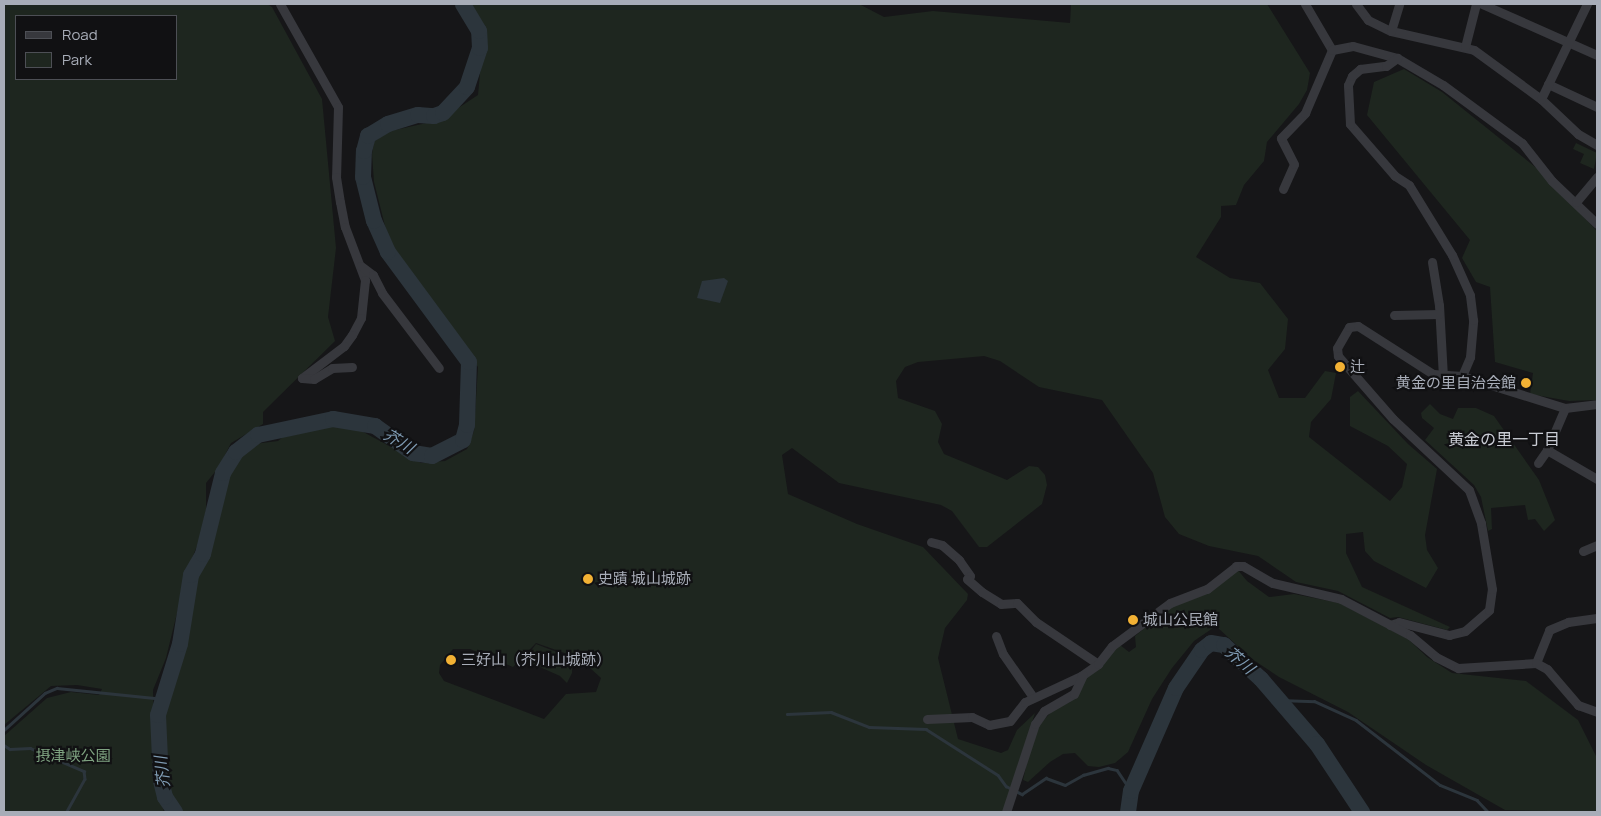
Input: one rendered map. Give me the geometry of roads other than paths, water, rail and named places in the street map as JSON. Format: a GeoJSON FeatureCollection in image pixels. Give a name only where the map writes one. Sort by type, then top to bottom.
{"type":"FeatureCollection","features":[{"type":"Feature","properties":{"kind":"street"},"geometry":{"type":"LineString","coordinates":[[280,4],[338,107],[336,177],[345,227],[365,280],[364,302],[352,335],[344,346],[302,378],[314,379],[332,368],[352,367]]}},
{"type":"Feature","properties":{"kind":"street"},"geometry":{"type":"LineString","coordinates":[[1305,4],[1332,50]]}},
{"type":"Feature","properties":{"kind":"street"},"geometry":{"type":"LineString","coordinates":[[1356,4],[1368,20],[1391,31],[1474,50],[1540,99],[1578,134],[1597,144]]}},
{"type":"Feature","properties":{"kind":"street"},"geometry":{"type":"LineString","coordinates":[[1391,31],[1399,4]]}},
{"type":"Feature","properties":{"kind":"street"},"geometry":{"type":"LineString","coordinates":[[1465,47],[1476,4]]}},
{"type":"Feature","properties":{"kind":"street"},"geometry":{"type":"LineString","coordinates":[[1482,4],[1597,55]]}},
{"type":"Feature","properties":{"kind":"street"},"geometry":{"type":"LineString","coordinates":[[1540,99],[1587,4]]}},
{"type":"Feature","properties":{"kind":"street"},"geometry":{"type":"LineString","coordinates":[[1592,4],[1597,6]]}},
{"type":"Feature","properties":{"kind":"street"},"geometry":{"type":"LineString","coordinates":[[1332,50],[1353,46],[1396,58],[1444,86],[1522,143],[1552,181],[1597,224]]}},
{"type":"Feature","properties":{"kind":"street"},"geometry":{"type":"LineString","coordinates":[[1283,189],[1294,164],[1281,138],[1305,113],[1332,50]]}},
{"type":"Feature","properties":{"kind":"street"},"geometry":{"type":"LineString","coordinates":[[1396,58],[1386,66],[1360,69],[1352,76],[1348,85],[1350,124],[1395,176],[1409,185],[1452,255],[1470,295],[1473,320],[1470,357],[1462,376]]}},
{"type":"Feature","properties":{"kind":"street"},"geometry":{"type":"LineString","coordinates":[[1548,84],[1597,107]]}},
{"type":"Feature","properties":{"kind":"street"},"geometry":{"type":"LineString","coordinates":[[1576,202],[1597,177]]}},
{"type":"Feature","properties":{"kind":"street"},"geometry":{"type":"LineString","coordinates":[[1432,262],[1440,314],[1443,377]]}},
{"type":"Feature","properties":{"kind":"street"},"geometry":{"type":"LineString","coordinates":[[361,266],[373,275],[382,293],[439,368]]}},
{"type":"Feature","properties":{"kind":"street"},"geometry":{"type":"LineString","coordinates":[[1394,315],[1440,314]]}},
{"type":"Feature","properties":{"kind":"street"},"geometry":{"type":"LineString","coordinates":[[1390,625],[1399,622],[1449,635],[1465,631],[1490,610],[1492,589],[1481,522],[1470,490],[1393,419],[1338,356],[1337,348],[1349,327],[1358,326],[1433,374],[1443,377],[1462,376],[1565,408],[1597,404]]}},
{"type":"Feature","properties":{"kind":"street"},"geometry":{"type":"LineString","coordinates":[[1538,463],[1547,450],[1565,408]]}},
{"type":"Feature","properties":{"kind":"street"},"geometry":{"type":"LineString","coordinates":[[1547,450],[1597,479]]}},
{"type":"Feature","properties":{"kind":"street"},"geometry":{"type":"LineString","coordinates":[[931,542],[942,545],[959,560],[970,576],[967,579],[982,592],[1000,604],[1017,603],[1036,622],[1098,664]]}},
{"type":"Feature","properties":{"kind":"street"},"geometry":{"type":"LineString","coordinates":[[1583,551],[1597,545]]}},
{"type":"Feature","properties":{"kind":"street"},"geometry":{"type":"LineString","coordinates":[[927,719],[972,717],[983,724],[1003,724],[1010,721],[1025,702],[1083,675],[1098,664],[1112,646],[1170,603],[1207,589],[1236,566],[1243,566],[1273,583],[1341,599],[1410,635],[1442,661],[1458,668],[1536,663],[1547,669],[1578,706],[1597,712]]}},
{"type":"Feature","properties":{"kind":"street"},"geometry":{"type":"LineString","coordinates":[[1536,663],[1549,630],[1568,622],[1597,618]]}},
{"type":"Feature","properties":{"kind":"street"},"geometry":{"type":"LineString","coordinates":[[996,636],[1003,654],[1033,697]]}},
{"type":"Feature","properties":{"kind":"street"},"geometry":{"type":"LineString","coordinates":[[1006,812],[1035,724],[1044,711],[1074,694],[1083,675]]}},
{"type":"Feature","properties":{"kind":"waterway","name":"芥川"},"geometry":{"type":"LineString","coordinates":[[175,812],[165,797],[161,781],[158,715],[180,644],[191,575],[203,554],[223,473],[236,452],[258,435],[333,419],[375,426],[413,453],[432,456],[463,440],[467,425],[469,362],[388,252],[374,221],[363,177],[364,151],[368,136],[388,124],[418,115],[434,116],[443,113],[467,87],[480,48],[479,31],[463,4]]}},
{"type":"Feature","properties":{"kind":"waterway","name":"芥川"},"geometry":{"type":"LineString","coordinates":[[1128,812],[1131,791],[1176,688],[1202,650],[1211,643],[1224,645],[1261,679],[1317,744],[1362,812]]}},
{"type":"Feature","properties":{"kind":"waterway"},"geometry":{"type":"LineString","coordinates":[[4,730],[45,693],[57,688],[156,698],[163,703]]}},
{"type":"Feature","properties":{"kind":"waterway"},"geometry":{"type":"LineString","coordinates":[[1279,700],[1314,701],[1356,720],[1440,785],[1477,800],[1488,812]]}},
{"type":"Feature","properties":{"kind":"waterway"},"geometry":{"type":"LineString","coordinates":[[787,714],[831,712],[869,727],[926,729],[998,775],[1006,786],[1022,794],[1046,778],[1065,785],[1083,775],[1108,768],[1117,770],[1131,791]]}},
{"type":"Feature","properties":{"kind":"waterway"},"geometry":{"type":"LineString","coordinates":[[4,745],[10,749],[30,748],[84,771],[85,779],[67,812]]}},
{"type":"Feature","properties":{"kind":"place","name":"辻"},"geometry":{"type":"Point","coordinates":[1340,367]}},
{"type":"Feature","properties":{"kind":"place","name":"黄金の里自治会館"},"geometry":{"type":"Point","coordinates":[1526,383]}},
{"type":"Feature","properties":{"kind":"place","name":"史蹟 城山城跡"},"geometry":{"type":"Point","coordinates":[588,579]}},
{"type":"Feature","properties":{"kind":"place","name":"城山公民館"},"geometry":{"type":"Point","coordinates":[1133,620]}},
{"type":"Feature","properties":{"kind":"place","name":"三好山（芥川山城跡）"},"geometry":{"type":"Point","coordinates":[451,660]}},
{"type":"Feature","properties":{"kind":"district","name":"黄金の里一丁目"},"geometry":{"type":"Point","coordinates":[1504,439]}},
{"type":"Feature","properties":{"kind":"park label","name":"摂津峡公園"},"geometry":{"type":"Point","coordinates":[73,756]}}]}
